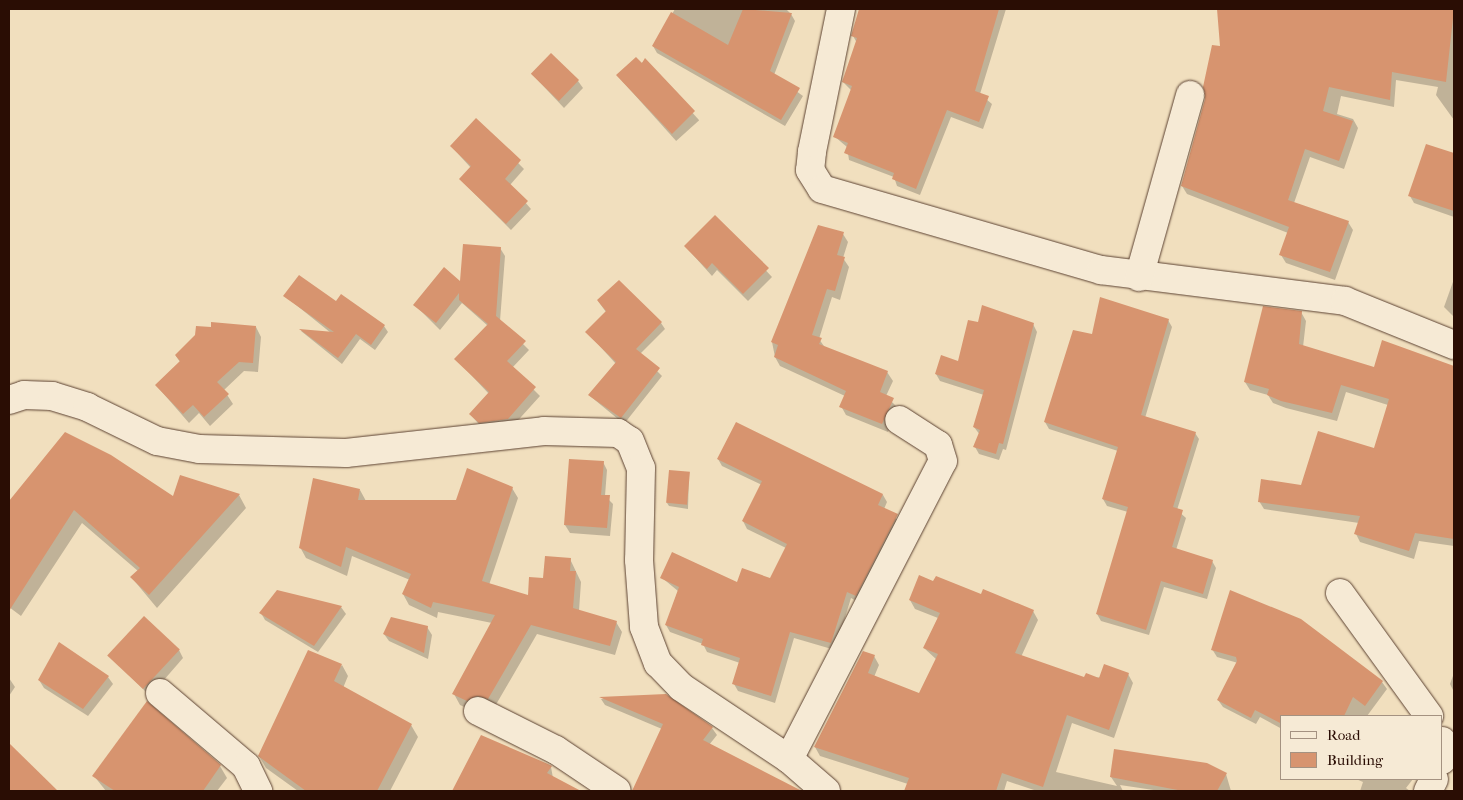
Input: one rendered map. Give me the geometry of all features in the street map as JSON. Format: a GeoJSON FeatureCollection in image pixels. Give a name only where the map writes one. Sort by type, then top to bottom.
{"type":"FeatureCollection","features":[{"type":"Feature","properties":{"kind":"street"},"geometry":{"type":"LineString","coordinates":[[841,9],[810,170],[822,189],[1140,277],[1345,301],[1454,344]]}},
{"type":"Feature","properties":{"kind":"street"},"geometry":{"type":"LineString","coordinates":[[1140,277],[1190,95]]}},
{"type":"Feature","properties":{"kind":"street"},"geometry":{"type":"LineString","coordinates":[[9,400],[24,395],[52,396],[87,407],[157,441],[200,449],[346,453],[544,431],[618,433],[630,441],[641,468],[639,560],[644,627],[658,663],[681,687],[789,759],[826,791]]}},
{"type":"Feature","properties":{"kind":"street"},"geometry":{"type":"LineString","coordinates":[[789,759],[943,461],[938,445],[899,420]]}},
{"type":"Feature","properties":{"kind":"street"},"geometry":{"type":"LineString","coordinates":[[1340,592],[1429,715]]}},
{"type":"Feature","properties":{"kind":"street"},"geometry":{"type":"LineString","coordinates":[[160,693],[246,766],[258,791]]}},
{"type":"Feature","properties":{"kind":"street"},"geometry":{"type":"LineString","coordinates":[[478,711],[550,747],[617,791]]}},
{"type":"Feature","properties":{"kind":"building"},"geometry":{"type":"Polygon","coordinates":[[[743,9],[792,13],[770,71],[800,88],[781,120],[652,46],[671,12],[728,45],[743,9]]]}},
{"type":"Feature","properties":{"kind":"building"},"geometry":{"type":"Polygon","coordinates":[[[859,9],[999,9],[975,91],[989,96],[979,122],[947,110],[916,189],[892,179],[894,173],[844,153],[848,143],[833,137],[852,86],[842,82],[857,38],[851,36],[859,9]]]}},
{"type":"Feature","properties":{"kind":"building"},"geometry":{"type":"Polygon","coordinates":[[[1217,9],[1454,9],[1446,82],[1392,72],[1390,100],[1329,87],[1323,111],[1353,121],[1339,161],[1305,149],[1288,200],[1349,221],[1330,272],[1279,255],[1289,227],[1181,186],[1205,99],[1203,87],[1212,45],[1220,46],[1217,9]]]}},
{"type":"Feature","properties":{"kind":"building"},"geometry":{"type":"Polygon","coordinates":[[[551,53],[579,80],[559,101],[531,74],[551,53]]]}},
{"type":"Feature","properties":{"kind":"building"},"geometry":{"type":"Polygon","coordinates":[[[636,57],[642,63],[645,58],[695,111],[672,134],[616,75],[636,57]]]}},
{"type":"Feature","properties":{"kind":"building"},"geometry":{"type":"Polygon","coordinates":[[[476,118],[521,160],[505,179],[528,201],[506,224],[459,179],[471,166],[450,146],[476,118]]]}},
{"type":"Feature","properties":{"kind":"building"},"geometry":{"type":"Polygon","coordinates":[[[1426,144],[1454,153],[1454,211],[1408,196],[1426,144]]]}},
{"type":"Feature","properties":{"kind":"building"},"geometry":{"type":"Polygon","coordinates":[[[715,215],[769,268],[743,294],[712,263],[707,269],[684,246],[715,215]]]}},
{"type":"Feature","properties":{"kind":"building"},"geometry":{"type":"Polygon","coordinates":[[[818,225],[844,232],[837,255],[845,257],[835,291],[827,289],[812,335],[822,338],[819,344],[888,371],[880,392],[894,398],[882,424],[839,407],[846,391],[774,357],[778,345],[771,342],[818,225]]]}},
{"type":"Feature","properties":{"kind":"building"},"geometry":{"type":"Polygon","coordinates":[[[463,244],[501,247],[496,316],[526,341],[507,361],[536,387],[508,419],[479,423],[469,414],[489,392],[454,359],[488,324],[459,300],[459,293],[436,323],[413,305],[444,267],[460,281],[463,244]]]}},
{"type":"Feature","properties":{"kind":"building"},"geometry":{"type":"Polygon","coordinates":[[[299,275],[336,301],[341,294],[385,325],[371,345],[356,334],[338,358],[299,329],[334,332],[283,296],[299,275]]]}},
{"type":"Feature","properties":{"kind":"building"},"geometry":{"type":"Polygon","coordinates":[[[619,280],[662,322],[636,349],[660,368],[621,418],[588,395],[616,362],[585,332],[606,311],[597,300],[619,280]]]}},
{"type":"Feature","properties":{"kind":"building"},"geometry":{"type":"Polygon","coordinates":[[[1100,297],[1169,319],[1141,415],[1196,432],[1173,507],[1183,510],[1172,547],[1213,560],[1203,594],[1161,581],[1146,630],[1096,614],[1128,507],[1102,499],[1118,447],[1044,422],[1073,330],[1092,334],[1100,297]]]}},
{"type":"Feature","properties":{"kind":"building"},"geometry":{"type":"Polygon","coordinates":[[[982,305],[1034,323],[1003,444],[999,443],[996,454],[973,447],[980,430],[973,427],[984,390],[935,374],[941,355],[958,361],[968,320],[978,322],[982,305]]]}},
{"type":"Feature","properties":{"kind":"building"},"geometry":{"type":"Polygon","coordinates":[[[1263,306],[1302,311],[1299,344],[1374,367],[1382,340],[1454,366],[1454,539],[1415,533],[1409,551],[1354,534],[1360,516],[1258,502],[1261,479],[1301,485],[1318,431],[1374,448],[1389,399],[1341,385],[1332,413],[1281,401],[1267,395],[1269,389],[1244,382],[1263,306]]]}},
{"type":"Feature","properties":{"kind":"building"},"geometry":{"type":"Polygon","coordinates":[[[211,322],[256,326],[253,363],[239,362],[217,382],[229,394],[204,417],[193,405],[183,414],[155,385],[180,361],[175,355],[195,335],[196,326],[211,327],[211,322]]]}},
{"type":"Feature","properties":{"kind":"building"},"geometry":{"type":"Polygon","coordinates":[[[736,422],[883,494],[878,505],[898,514],[856,596],[847,592],[831,643],[790,632],[771,696],[732,684],[740,658],[701,645],[703,639],[665,625],[679,587],[660,578],[672,552],[737,582],[742,568],[770,578],[787,544],[742,521],[762,481],[717,459],[736,422]]]}},
{"type":"Feature","properties":{"kind":"building"},"geometry":{"type":"Polygon","coordinates":[[[65,432],[111,455],[173,496],[180,475],[240,494],[149,595],[130,577],[140,568],[74,510],[9,611],[9,501],[65,432]]]}},
{"type":"Feature","properties":{"kind":"building"},"geometry":{"type":"Polygon","coordinates":[[[569,459],[604,461],[601,495],[610,495],[607,528],[564,525],[569,459]]]}},
{"type":"Feature","properties":{"kind":"building"},"geometry":{"type":"Polygon","coordinates":[[[467,468],[513,487],[482,581],[528,595],[529,577],[543,578],[545,556],[571,558],[570,571],[576,571],[573,608],[617,621],[610,646],[531,625],[488,699],[477,696],[467,701],[452,694],[495,615],[433,602],[431,608],[402,594],[411,574],[346,547],[341,567],[299,548],[313,478],[360,489],[358,500],[456,500],[467,468]]]}},
{"type":"Feature","properties":{"kind":"building"},"geometry":{"type":"Polygon","coordinates":[[[669,470],[690,472],[687,505],[666,503],[669,470]]]}},
{"type":"Feature","properties":{"kind":"building"},"geometry":{"type":"Polygon","coordinates":[[[919,575],[933,581],[936,576],[981,594],[983,589],[1034,610],[1015,653],[1084,677],[1086,673],[1099,678],[1104,664],[1129,673],[1109,730],[1067,715],[1043,787],[1002,773],[996,791],[904,791],[909,778],[814,747],[863,651],[875,655],[868,673],[919,693],[938,654],[923,648],[940,613],[909,600],[919,575]]]}},
{"type":"Feature","properties":{"kind":"building"},"geometry":{"type":"Polygon","coordinates":[[[277,590],[342,606],[314,646],[259,613],[277,590]]]}},
{"type":"Feature","properties":{"kind":"building"},"geometry":{"type":"Polygon","coordinates":[[[1230,590],[1301,619],[1383,681],[1365,706],[1353,697],[1344,715],[1280,715],[1280,723],[1255,710],[1251,718],[1217,700],[1237,661],[1236,657],[1211,650],[1230,590]]]}},
{"type":"Feature","properties":{"kind":"building"},"geometry":{"type":"Polygon","coordinates":[[[144,616],[180,649],[143,689],[107,655],[144,616]]]}},
{"type":"Feature","properties":{"kind":"building"},"geometry":{"type":"Polygon","coordinates":[[[391,617],[428,626],[424,653],[383,634],[391,617]]]}},
{"type":"Feature","properties":{"kind":"building"},"geometry":{"type":"Polygon","coordinates":[[[59,642],[109,676],[83,709],[38,680],[59,642]]]}},
{"type":"Feature","properties":{"kind":"building"},"geometry":{"type":"Polygon","coordinates":[[[308,650],[342,664],[334,681],[412,724],[377,791],[306,791],[258,756],[308,650]]]}},
{"type":"Feature","properties":{"kind":"building"},"geometry":{"type":"Polygon","coordinates":[[[666,694],[713,727],[703,740],[802,791],[632,791],[663,724],[599,697],[666,694]]]}},
{"type":"Feature","properties":{"kind":"building"},"geometry":{"type":"Polygon","coordinates":[[[147,701],[221,765],[203,791],[115,791],[92,776],[147,701]]]}},
{"type":"Feature","properties":{"kind":"building"},"geometry":{"type":"Polygon","coordinates":[[[481,735],[552,766],[547,773],[581,791],[452,791],[481,735]]]}},
{"type":"Feature","properties":{"kind":"building"},"geometry":{"type":"Polygon","coordinates":[[[9,743],[58,791],[9,791],[9,743]]]}},
{"type":"Feature","properties":{"kind":"building"},"geometry":{"type":"Polygon","coordinates":[[[1114,749],[1207,763],[1227,773],[1217,791],[1183,791],[1110,777],[1114,749]]]}}]}
